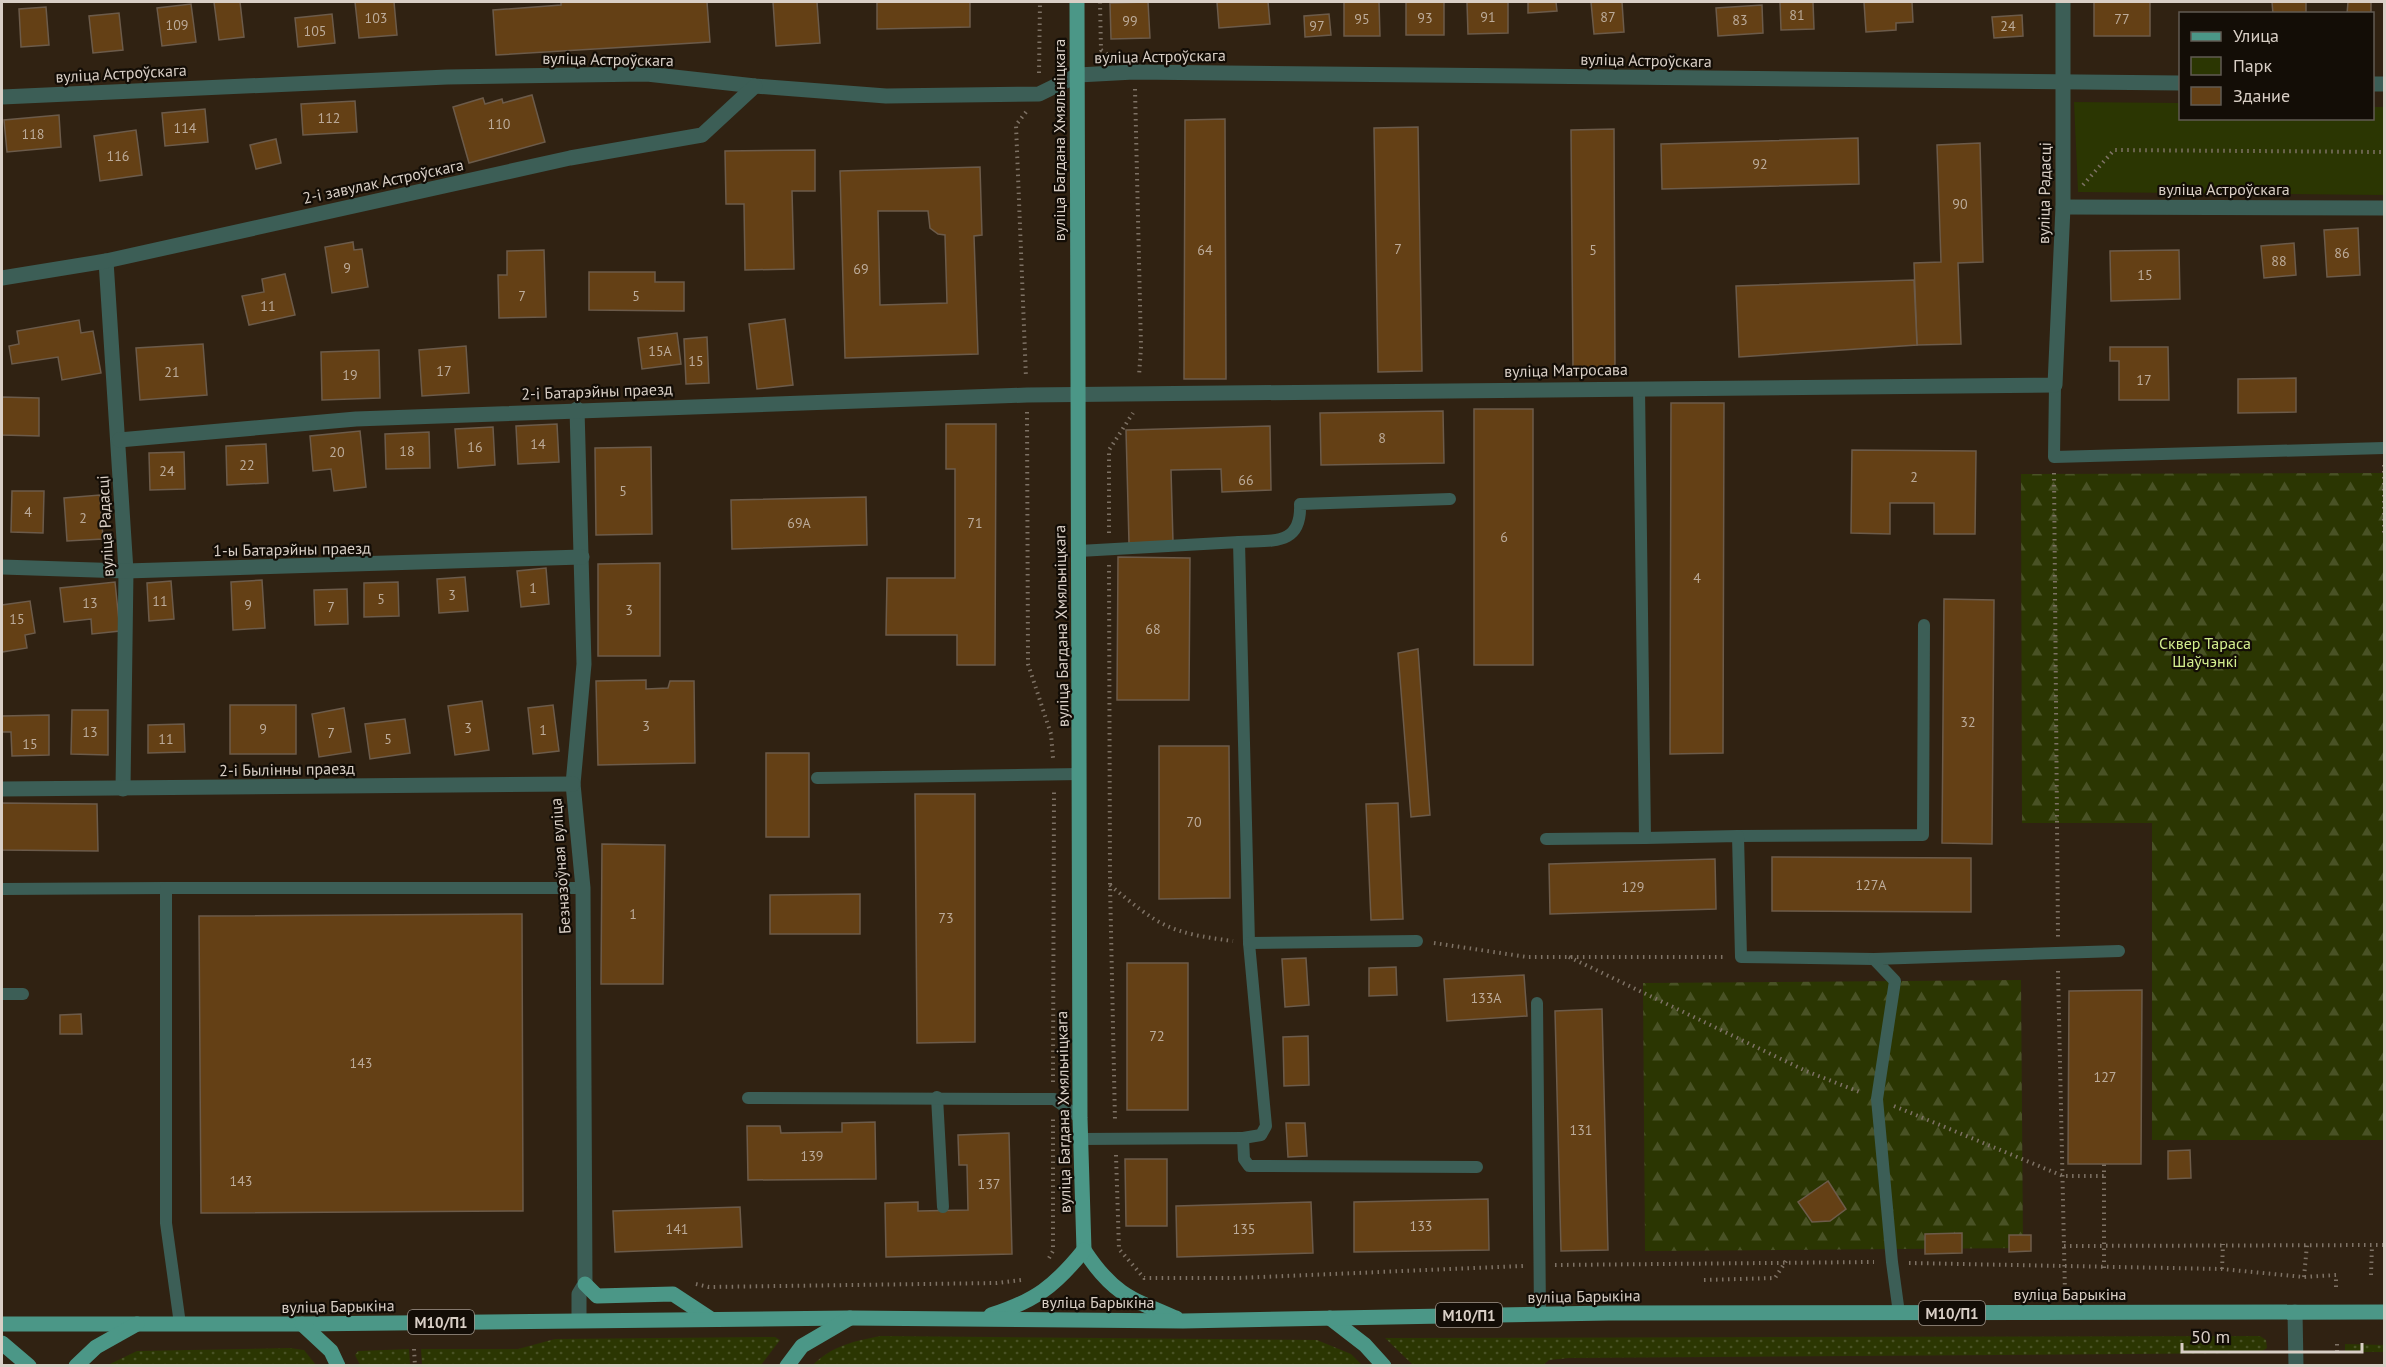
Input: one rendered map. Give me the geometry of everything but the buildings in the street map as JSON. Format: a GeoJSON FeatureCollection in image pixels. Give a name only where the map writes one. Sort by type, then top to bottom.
{"type":"FeatureCollection","features":[{"type":"Feature","properties":{"kind":"main road","name":"вуліца Багдана Хмяльніцкага"},"geometry":{"type":"LineString","coordinates":[[1077,2],[1080,1139],[1084,1250]]}},
{"type":"Feature","properties":{"kind":"main road"},"geometry":{"type":"LineString","coordinates":[[977,1320],[1021,1305],[1046,1290],[1061,1279],[1084,1250],[1101,1276],[1119,1292],[1183,1321]]}},
{"type":"Feature","properties":{"kind":"main road"},"geometry":{"type":"LineString","coordinates":[[585,1284],[597,1296],[673,1294],[711,1319]]}},
{"type":"Feature","properties":{"kind":"main road","name":"вуліца Барыкіна"},"geometry":{"type":"LineString","coordinates":[[2,1324],[302,1324],[850,1318],[1183,1321],[1540,1314],[2385,1312]]}},
{"type":"Feature","properties":{"kind":"main road"},"geometry":{"type":"LineString","coordinates":[[787,1365],[802,1346],[850,1318]]}},
{"type":"Feature","properties":{"kind":"main road"},"geometry":{"type":"LineString","coordinates":[[1330,1318],[1365,1345],[1384,1365]]}},
{"type":"Feature","properties":{"kind":"main road"},"geometry":{"type":"LineString","coordinates":[[76,1365],[96,1347],[140,1323]]}},
{"type":"Feature","properties":{"kind":"main road"},"geometry":{"type":"LineString","coordinates":[[302,1324],[332,1351],[338,1365]]}},
{"type":"Feature","properties":{"kind":"main road"},"geometry":{"type":"LineString","coordinates":[[2,1343],[29,1365]]}},
{"type":"Feature","properties":{"kind":"street","name":"вуліца Радасці"},"geometry":{"type":"LineString","coordinates":[[2055,384],[2063,207],[2063,2]]}},
{"type":"Feature","properties":{"kind":"street","name":"вуліца Астроўскага"},"geometry":{"type":"LineString","coordinates":[[2,97],[447,77],[647,74],[755,86],[886,96],[1039,94],[1078,75],[1134,72],[2179,83]]}},
{"type":"Feature","properties":{"kind":"street","name":"2-і завулак Астроўскага"},"geometry":{"type":"LineString","coordinates":[[2,278],[106,261],[570,158],[702,135],[755,86]]}},
{"type":"Feature","properties":{"kind":"street","name":"вуліца Астроўскага"},"geometry":{"type":"LineString","coordinates":[[2063,207],[2385,208]]}},
{"type":"Feature","properties":{"kind":"street","name":"вуліца Радасці"},"geometry":{"type":"LineString","coordinates":[[106,261],[126,571],[123,789]]}},
{"type":"Feature","properties":{"kind":"street","name":"вуліца Матросава"},"geometry":{"type":"LineString","coordinates":[[1077,395],[2055,384]]}},
{"type":"Feature","properties":{"kind":"street","name":"2-і Батарэйны праезд"},"geometry":{"type":"LineString","coordinates":[[119,440],[356,419],[1077,395]]}},
{"type":"Feature","properties":{"kind":"street","name":"Безназоўная вуліца"},"geometry":{"type":"LineString","coordinates":[[577,410],[584,664],[573,784],[583,888],[585,1284],[579,1294],[579,1320]]}},
{"type":"Feature","properties":{"kind":"street","name":"1-ы Батарэйны праезд"},"geometry":{"type":"LineString","coordinates":[[2,567],[126,571],[582,557]]}},
{"type":"Feature","properties":{"kind":"street","name":"2-і Былінны праезд"},"geometry":{"type":"LineString","coordinates":[[2,789],[573,784]]}},
{"type":"Feature","properties":{"kind":"street"},"geometry":{"type":"LineString","coordinates":[[2295,1312],[2296,1365]]}},
{"type":"Feature","properties":{"kind":"lane"},"geometry":{"type":"LineString","coordinates":[[2055,384],[2054,457],[2384,448]]}},
{"type":"Feature","properties":{"kind":"lane"},"geometry":{"type":"LineString","coordinates":[[1639,388],[1645,838]]}},
{"type":"Feature","properties":{"kind":"lane"},"geometry":{"type":"LineString","coordinates":[[1079,551],[1286,539],[1295,531],[1300,515],[1300,504],[1450,499]]}},
{"type":"Feature","properties":{"kind":"lane"},"geometry":{"type":"LineString","coordinates":[[1080,1139],[1243,1138],[1261,1135],[1266,1126],[1249,943],[1239,542]]}},
{"type":"Feature","properties":{"kind":"lane"},"geometry":{"type":"LineString","coordinates":[[1546,839],[1923,835],[1924,625]]}},
{"type":"Feature","properties":{"kind":"lane"},"geometry":{"type":"LineString","coordinates":[[817,778],[1080,774]]}},
{"type":"Feature","properties":{"kind":"lane"},"geometry":{"type":"LineString","coordinates":[[1738,836],[1741,957],[1874,959],[2058,955],[2119,951]]}},
{"type":"Feature","properties":{"kind":"lane"},"geometry":{"type":"LineString","coordinates":[[166,888],[166,1223],[180,1324]]}},
{"type":"Feature","properties":{"kind":"lane"},"geometry":{"type":"LineString","coordinates":[[2,889],[583,888]]}},
{"type":"Feature","properties":{"kind":"lane"},"geometry":{"type":"LineString","coordinates":[[1249,943],[1417,941]]}},
{"type":"Feature","properties":{"kind":"lane"},"geometry":{"type":"LineString","coordinates":[[1874,959],[1895,981],[1877,1099],[1899,1313]]}},
{"type":"Feature","properties":{"kind":"lane"},"geometry":{"type":"LineString","coordinates":[[2,994],[23,994]]}},
{"type":"Feature","properties":{"kind":"lane"},"geometry":{"type":"LineString","coordinates":[[1537,1003],[1540,1314]]}},
{"type":"Feature","properties":{"kind":"lane"},"geometry":{"type":"LineString","coordinates":[[937,1097],[943,1207]]}},
{"type":"Feature","properties":{"kind":"lane"},"geometry":{"type":"LineString","coordinates":[[747,1098],[1053,1099],[1080,1118]]}},
{"type":"Feature","properties":{"kind":"lane"},"geometry":{"type":"LineString","coordinates":[[1243,1138],[1244,1159],[1249,1166],[1477,1167]]}},
{"type":"Feature","properties":{"kind":"path"},"geometry":{"type":"LineString","coordinates":[[1040,2],[1039,94],[1017,125],[1027,395],[1028,664],[1051,734],[1054,774],[1053,965]]}},
{"type":"Feature","properties":{"kind":"path"},"geometry":{"type":"LineString","coordinates":[[1100,2],[1101,50],[1134,72],[1141,347],[1134,412],[1109,450],[1110,884],[1119,1249]]}},
{"type":"Feature","properties":{"kind":"path"},"geometry":{"type":"LineString","coordinates":[[2063,207],[2114,150],[2385,152]]}},
{"type":"Feature","properties":{"kind":"path"},"geometry":{"type":"LineString","coordinates":[[2384,448],[2385,536]]}},
{"type":"Feature","properties":{"kind":"path"},"geometry":{"type":"LineString","coordinates":[[2054,457],[2058,955],[2065,1312]]}},
{"type":"Feature","properties":{"kind":"path"},"geometry":{"type":"LineString","coordinates":[[1110,884],[1161,925],[1190,936],[1249,943]]}},
{"type":"Feature","properties":{"kind":"path"},"geometry":{"type":"LineString","coordinates":[[1417,941],[1527,957],[1741,957]]}},
{"type":"Feature","properties":{"kind":"path"},"geometry":{"type":"LineString","coordinates":[[1569,957],[1806,1071],[2063,1176],[2105,1176]]}},
{"type":"Feature","properties":{"kind":"path"},"geometry":{"type":"LineString","coordinates":[[2104,1164],[2104,1268]]}},
{"type":"Feature","properties":{"kind":"path"},"geometry":{"type":"LineString","coordinates":[[2222,1269],[2223,1244]]}},
{"type":"Feature","properties":{"kind":"path"},"geometry":{"type":"LineString","coordinates":[[2304,1277],[2307,1245]]}},
{"type":"Feature","properties":{"kind":"path"},"geometry":{"type":"LineString","coordinates":[[2371,1275],[2372,1245]]}},
{"type":"Feature","properties":{"kind":"path"},"geometry":{"type":"LineString","coordinates":[[2064,1246],[2385,1245]]}},
{"type":"Feature","properties":{"kind":"path"},"geometry":{"type":"LineString","coordinates":[[1047,1260],[1053,1251]]}},
{"type":"Feature","properties":{"kind":"path"},"geometry":{"type":"LineString","coordinates":[[1704,1280],[1775,1278],[1786,1261]]}},
{"type":"Feature","properties":{"kind":"path"},"geometry":{"type":"LineString","coordinates":[[2013,1267],[2222,1269],[2304,1277],[2336,1275],[2336,1289]]}},
{"type":"Feature","properties":{"kind":"path"},"geometry":{"type":"LineString","coordinates":[[688,1283],[709,1287],[997,1283],[1024,1280]]}},
{"type":"Feature","properties":{"kind":"path"},"geometry":{"type":"LineString","coordinates":[[2337,1344],[2337,1351]]}},
{"type":"Feature","properties":{"kind":"path"},"geometry":{"type":"LineString","coordinates":[[414,1349],[415,1365]]}},
{"type":"Feature","properties":{"kind":"green space"},"geometry":{"type":"Polygon","coordinates":[[[2074,102],[2179,103],[2179,120],[2374,120],[2374,107],[2384,107],[2384,195],[2078,192],[2074,102]]]}},
{"type":"Feature","properties":{"kind":"green space","name":"Сквер Тараса Шаўчэнкі"},"geometry":{"type":"Polygon","coordinates":[[[2384,473],[2384,1140],[2152,1140],[2152,823],[2022,823],[2021,474],[2384,473]]]}},
{"type":"Feature","properties":{"kind":"green space"},"geometry":{"type":"Polygon","coordinates":[[[2021,980],[2023,1248],[1645,1251],[1643,983],[2021,980]]]}},
{"type":"Feature","properties":{"kind":"green space"},"geometry":{"type":"Polygon","coordinates":[[[880,1336],[1317,1340],[1351,1354],[1362,1365],[813,1365],[836,1349],[853,1342],[880,1336]]]}},
{"type":"Feature","properties":{"kind":"green space"},"geometry":{"type":"Polygon","coordinates":[[[2260,1336],[2266,1340],[2267,1348],[2259,1353],[1569,1358],[1549,1360],[1542,1366],[1413,1365],[1385,1338],[2260,1336]]]}},
{"type":"Feature","properties":{"kind":"green space"},"geometry":{"type":"Polygon","coordinates":[[[775,1337],[780,1340],[761,1365],[422,1365],[421,1349],[518,1349],[555,1339],[775,1337]]]}},
{"type":"Feature","properties":{"kind":"green space"},"geometry":{"type":"Polygon","coordinates":[[[2345,1344],[2384,1345],[2384,1352],[2345,1352],[2345,1344]]]}},
{"type":"Feature","properties":{"kind":"green space"},"geometry":{"type":"Polygon","coordinates":[[[290,1348],[304,1350],[316,1365],[108,1365],[137,1351],[290,1348]]]}},
{"type":"Feature","properties":{"kind":"green space"},"geometry":{"type":"Polygon","coordinates":[[[409,1349],[410,1365],[360,1365],[355,1355],[358,1351],[409,1349]]]}}]}
